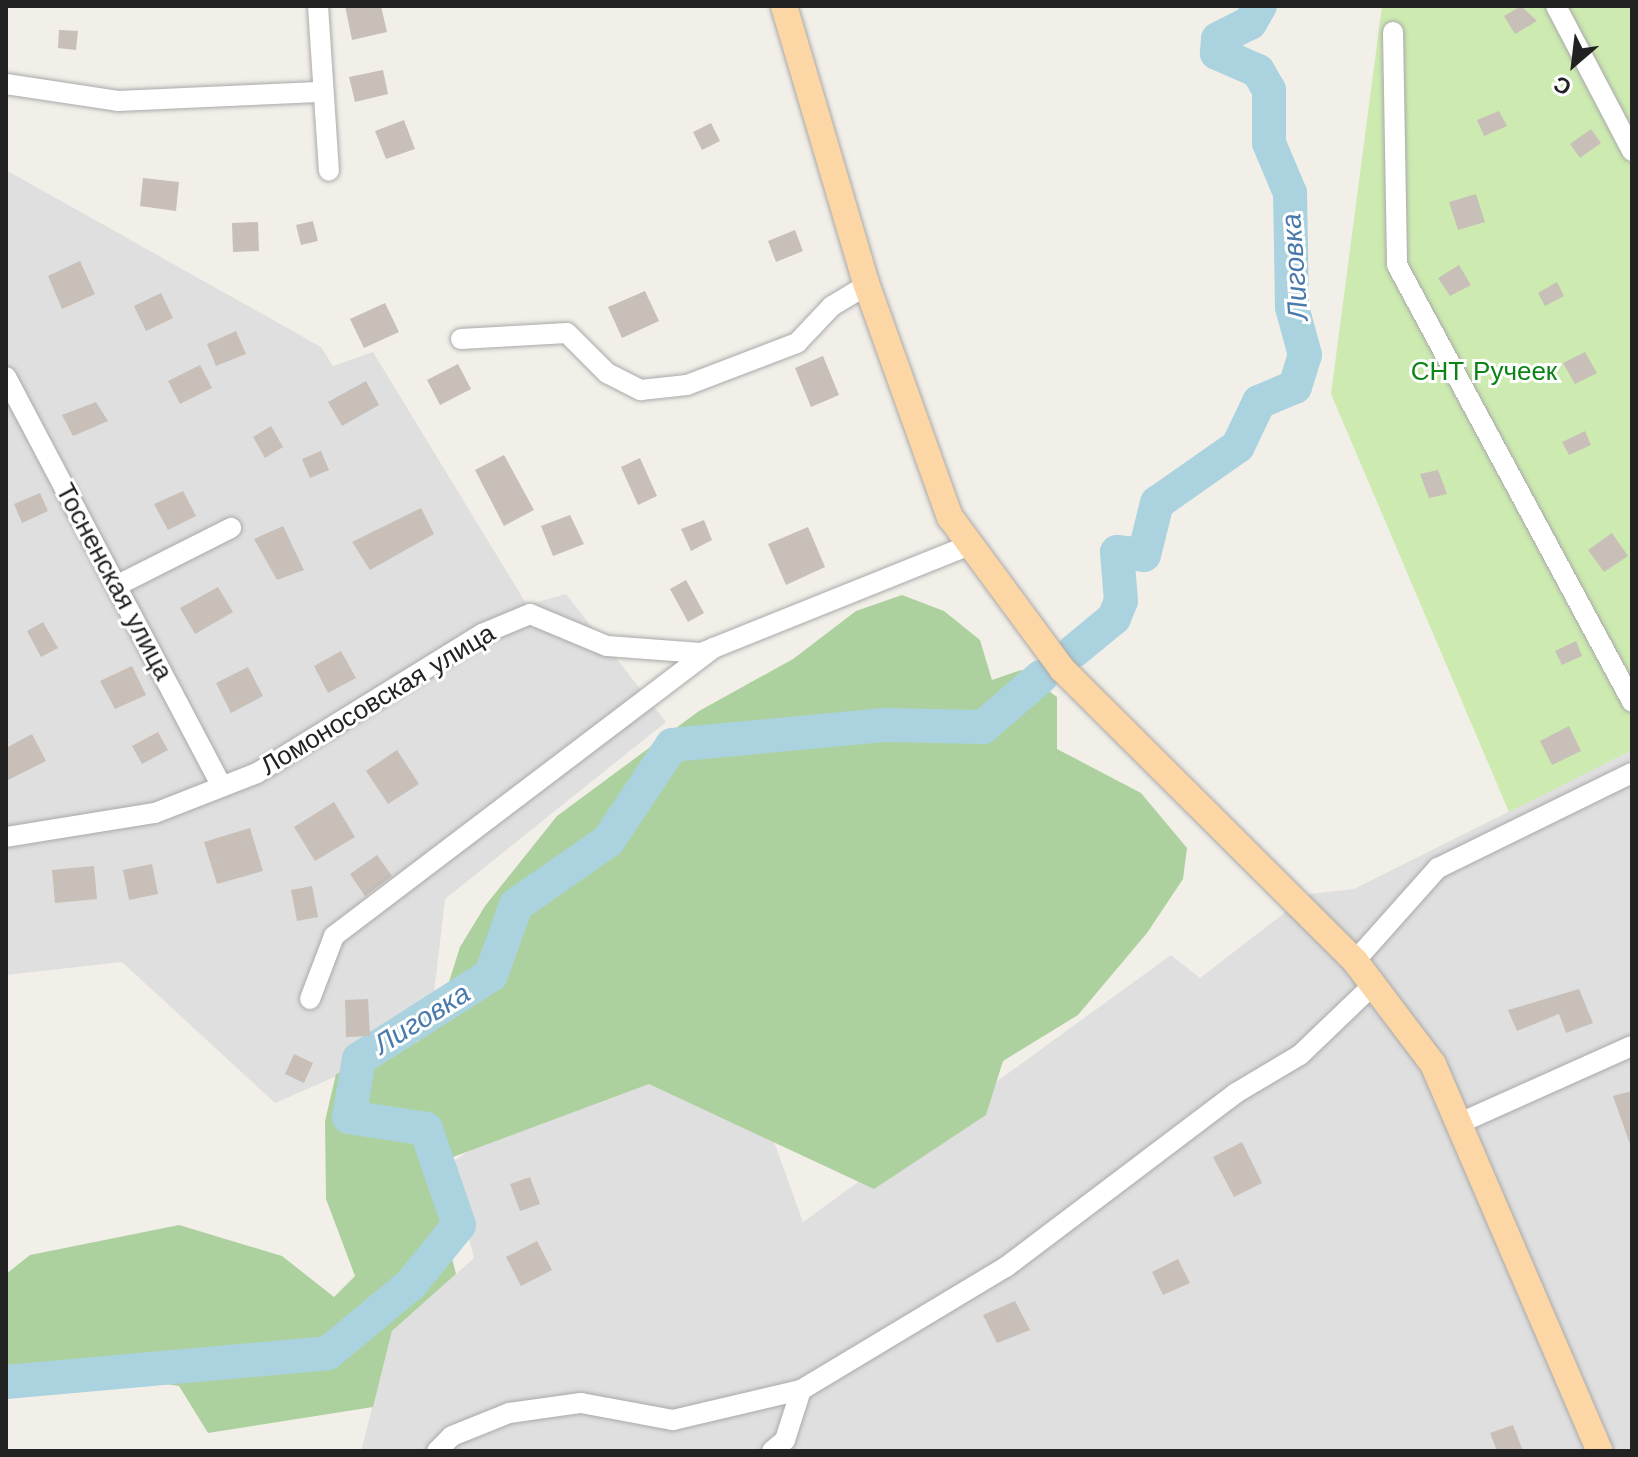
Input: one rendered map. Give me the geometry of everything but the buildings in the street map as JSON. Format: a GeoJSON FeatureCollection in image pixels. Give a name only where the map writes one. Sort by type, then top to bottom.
{"type":"FeatureCollection","features":[{"type":"Feature","properties":{"kind":"main road"},"geometry":{"type":"LineString","coordinates":[[784,6],[867,285],[918,439],[969,545],[1062,669],[1355,961],[1433,1064],[1462,1122],[1600,1451]]}},
{"type":"Feature","properties":{"kind":"street"},"geometry":{"type":"LineString","coordinates":[[318,6],[318,92],[329,171]]}},
{"type":"Feature","properties":{"kind":"street"},"geometry":{"type":"LineString","coordinates":[[1556,6],[1632,151]]}},
{"type":"Feature","properties":{"kind":"street"},"geometry":{"type":"LineString","coordinates":[[1393,32],[1397,265],[1632,702]]}},
{"type":"Feature","properties":{"kind":"street"},"geometry":{"type":"LineString","coordinates":[[6,84],[118,101],[318,92]]}},
{"type":"Feature","properties":{"kind":"street"},"geometry":{"type":"LineString","coordinates":[[461,339],[567,333],[607,373],[641,390],[687,385],[797,343],[832,306],[867,285]]}},
{"type":"Feature","properties":{"kind":"street","name":"Тосненская улица"},"geometry":{"type":"LineString","coordinates":[[6,377],[222,787]]}},
{"type":"Feature","properties":{"kind":"street"},"geometry":{"type":"LineString","coordinates":[[116,586],[231,528]]}},
{"type":"Feature","properties":{"kind":"street","name":"Ломоносовская улица"},"geometry":{"type":"LineString","coordinates":[[6,837],[155,813],[222,787],[530,614],[607,646],[701,653],[969,545]]}},
{"type":"Feature","properties":{"kind":"street"},"geometry":{"type":"LineString","coordinates":[[310,999],[334,936],[714,648]]}},
{"type":"Feature","properties":{"kind":"street"},"geometry":{"type":"LineString","coordinates":[[1355,961],[1438,868],[1632,773]]}},
{"type":"Feature","properties":{"kind":"street"},"geometry":{"type":"LineString","coordinates":[[437,1451],[452,1436],[509,1413],[581,1403],[673,1420],[801,1390],[1006,1267],[1236,1093],[1300,1055],[1373,985]]}},
{"type":"Feature","properties":{"kind":"street"},"geometry":{"type":"LineString","coordinates":[[1462,1122],[1632,1046]]}},
{"type":"Feature","properties":{"kind":"street"},"geometry":{"type":"LineString","coordinates":[[772,1451],[785,1440],[801,1390]]}},
{"type":"Feature","properties":{"kind":"shaded area"},"geometry":{"type":"Polygon","coordinates":[[[6,170],[321,347],[333,366],[373,352],[527,605],[566,594],[666,722],[445,899],[429,1036],[275,1103],[122,962],[6,975],[6,170]]]}},
{"type":"Feature","properties":{"kind":"shaded area"},"geometry":{"type":"Polygon","coordinates":[[[1632,750],[1632,1451],[361,1451],[392,1331],[474,1258],[449,1164],[523,1117],[740,1048],[803,1222],[1171,955],[1200,978],[1309,894],[1354,889],[1632,750]]]}},
{"type":"Feature","properties":{"kind":"green space","name":"СНТ Ручеек"},"geometry":{"type":"Polygon","coordinates":[[[1382,6],[1632,6],[1632,750],[1509,812],[1331,394],[1382,6]]]}},
{"type":"Feature","properties":{"kind":"green space"},"geometry":{"type":"Polygon","coordinates":[[[902,595],[944,611],[980,640],[992,680],[1021,670],[1057,697],[1057,749],[1141,793],[1187,848],[1183,879],[1147,933],[1078,1015],[1003,1061],[986,1115],[874,1189],[649,1084],[429,1166],[456,1274],[392,1331],[373,1407],[208,1433],[179,1386],[79,1370],[6,1381],[6,1274],[30,1255],[179,1225],[282,1256],[334,1297],[355,1276],[326,1199],[325,1121],[336,1074],[418,1042],[437,1020],[460,947],[485,906],[557,816],[699,711],[793,659],[856,611],[902,595]]]}},
{"type":"Feature","properties":{"kind":"waterway","name":"Лиговка"},"geometry":{"type":"LineString","coordinates":[[1074,651],[1114,618],[1121,601],[1117,552],[1144,555],[1157,503],[1238,446],[1259,402],[1295,387],[1305,355],[1292,307],[1290,193],[1269,143],[1269,90],[1258,71],[1217,53],[1218,39],[1250,23],[1260,6]]}},
{"type":"Feature","properties":{"kind":"waterway","name":"Лиговка"},"geometry":{"type":"LineString","coordinates":[[6,1382],[328,1353],[411,1284],[459,1225],[426,1129],[349,1117],[359,1059],[491,975],[516,905],[608,841],[672,745],[884,725],[983,727],[1041,677]]}}]}
